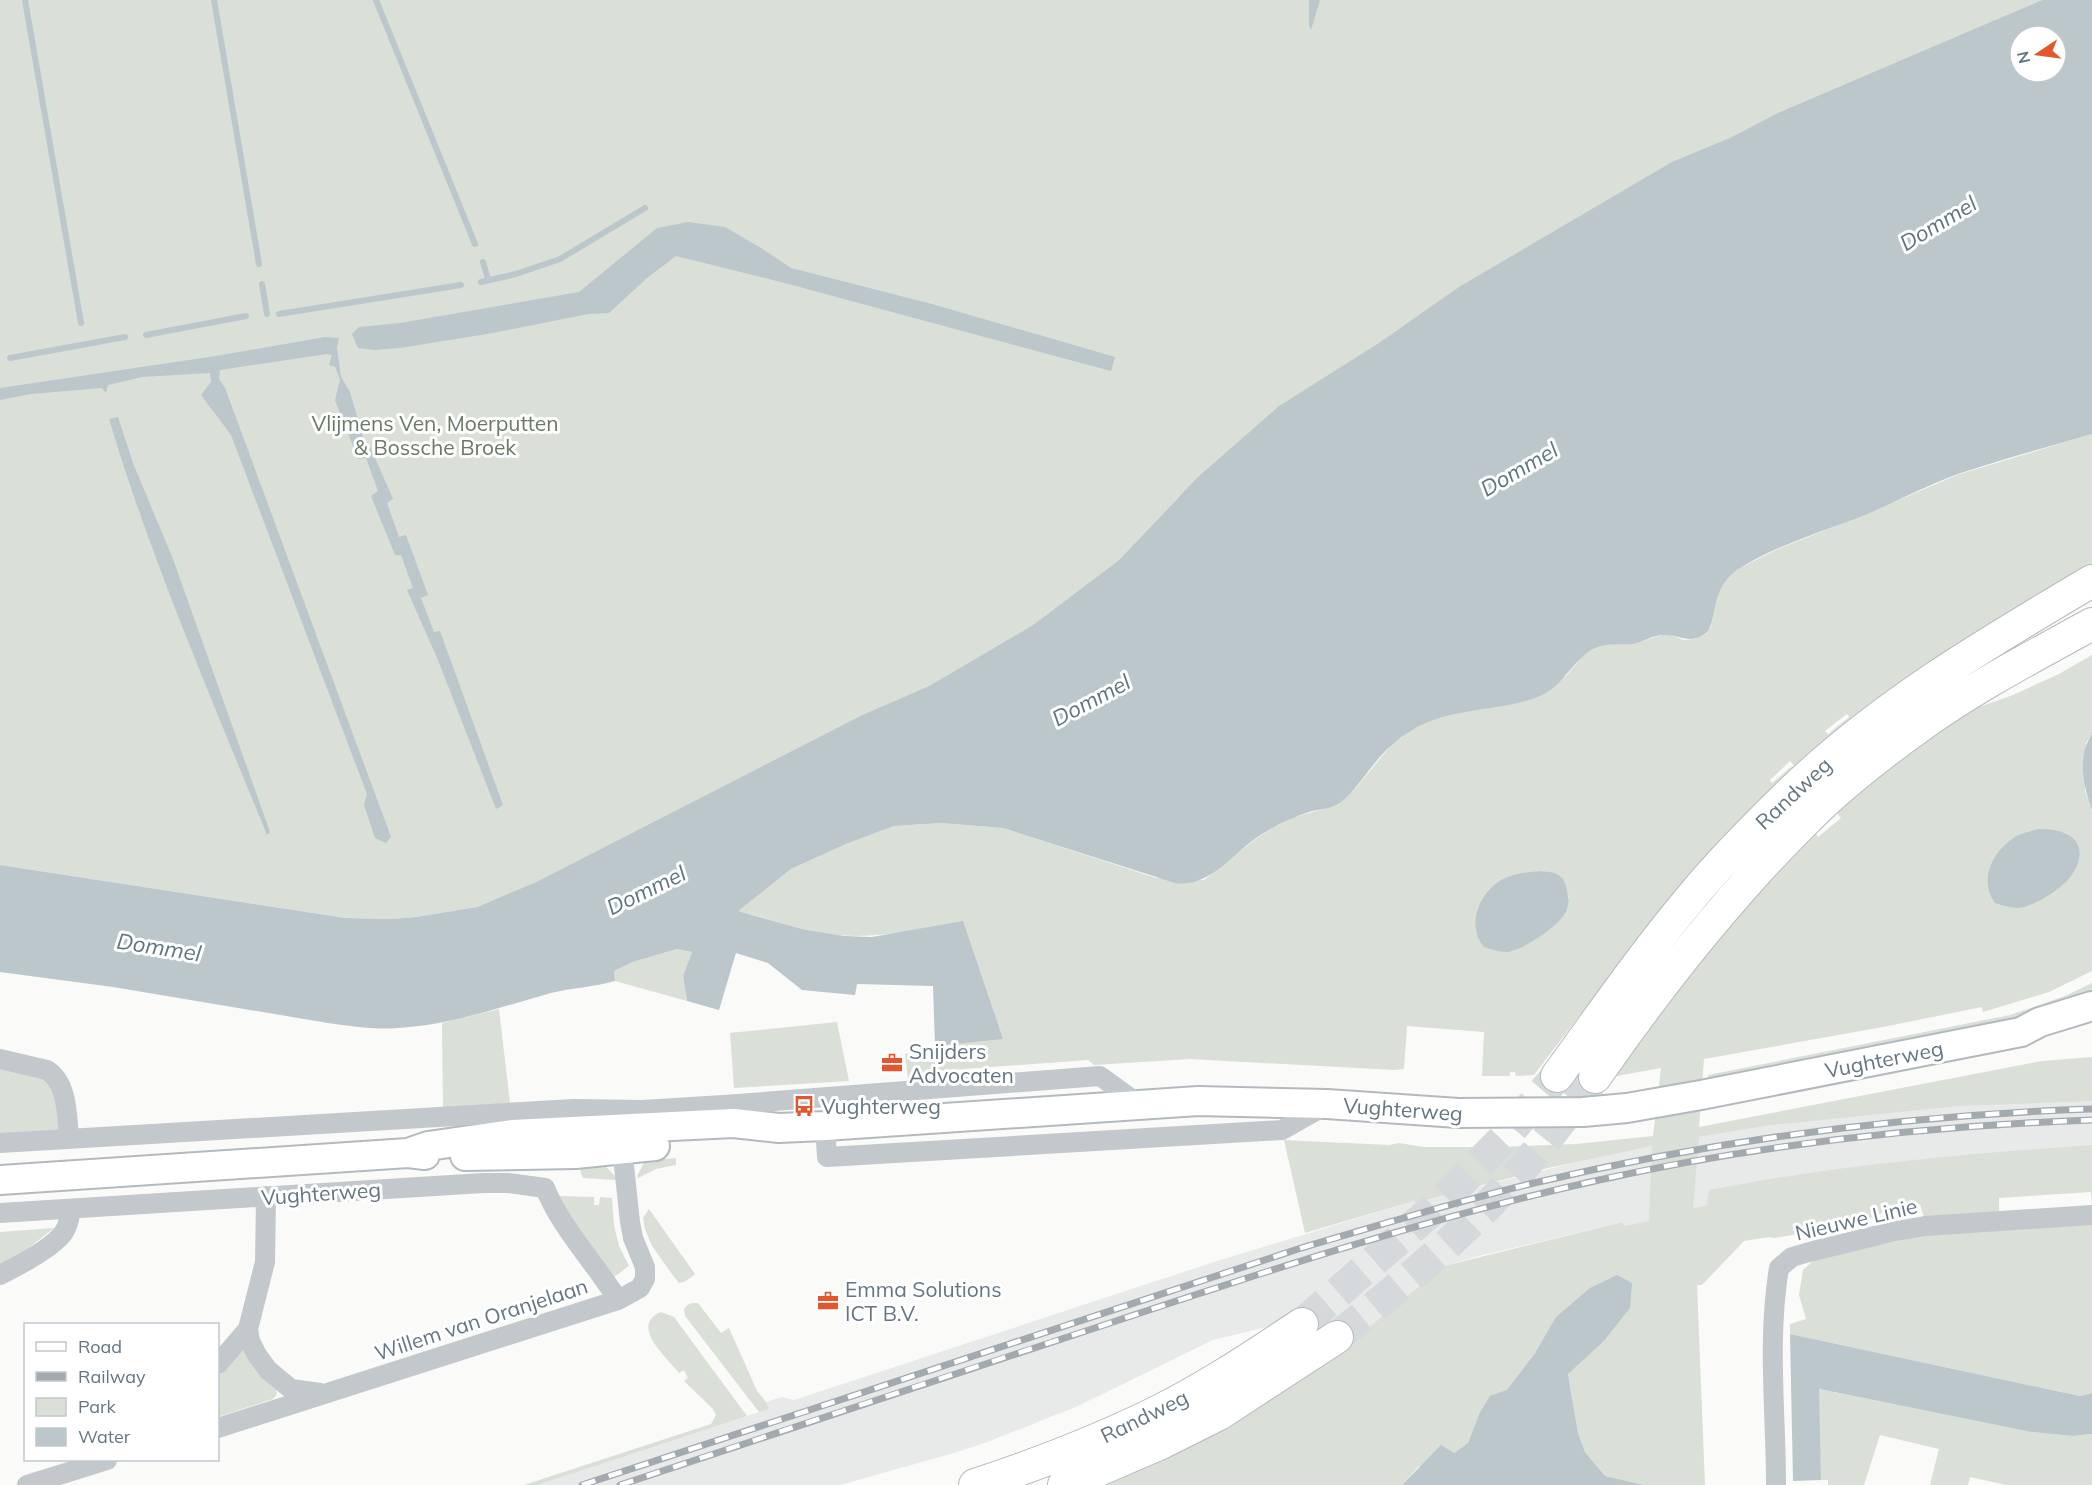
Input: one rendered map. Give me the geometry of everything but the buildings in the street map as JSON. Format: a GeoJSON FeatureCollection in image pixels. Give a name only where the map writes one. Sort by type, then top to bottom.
{"type":"FeatureCollection","features":[{"type":"Feature","properties":{"kind":"main road","name":"Randweg"},"geometry":{"type":"LineString","coordinates":[[1557,1076],[1650,949],[1695,892],[1864,749],[1928,682],[2092,581]]}},
{"type":"Feature","properties":{"kind":"main road","name":"Randweg"},"geometry":{"type":"LineString","coordinates":[[1864,749],[1922,725],[1971,693],[2092,624]]}},
{"type":"Feature","properties":{"kind":"main road","name":"Randweg"},"geometry":{"type":"LineString","coordinates":[[1595,1077],[1672,970],[1800,804]]}},
{"type":"Feature","properties":{"kind":"main road","name":"Vughterweg"},"geometry":{"type":"LineString","coordinates":[[2020,1032],[2040,1022],[2092,1006]]}},
{"type":"Feature","properties":{"kind":"main road","name":"Vughterweg"},"geometry":{"type":"LineString","coordinates":[[0,1180],[408,1153],[430,1156],[529,1156],[620,1129],[749,1138],[778,1128],[1198,1101],[1327,1104],[1458,1113],[1605,1110],[1701,1095],[2020,1032],[2042,1033],[2092,1021]]}},
{"type":"Feature","properties":{"kind":"main road","name":"Randweg"},"geometry":{"type":"LineString","coordinates":[[975,1485],[1082,1446],[1146,1417],[1206,1385],[1302,1324]]}},
{"type":"Feature","properties":{"kind":"main road","name":"Randweg"},"geometry":{"type":"LineString","coordinates":[[1064,1485],[1219,1414],[1337,1336]]}},
{"type":"Feature","properties":{"kind":"street"},"geometry":{"type":"LineString","coordinates":[[0,1059],[47,1070],[60,1082],[69,1138]]}},
{"type":"Feature","properties":{"kind":"street"},"geometry":{"type":"LineString","coordinates":[[620,1129],[642,1110],[1100,1076],[1140,1105]]}},
{"type":"Feature","properties":{"kind":"street"},"geometry":{"type":"LineString","coordinates":[[825,1126],[827,1157],[1282,1130],[1327,1104]]}},
{"type":"Feature","properties":{"kind":"street","name":"Vughterweg"},"geometry":{"type":"LineString","coordinates":[[0,1143],[539,1110],[620,1129]]}},
{"type":"Feature","properties":{"kind":"street","name":"Willem van Oranjelaan"},"geometry":{"type":"LineString","coordinates":[[219,1428],[618,1300],[640,1288],[645,1279],[645,1268],[633,1238],[630,1222],[620,1129]]}},
{"type":"Feature","properties":{"kind":"street","name":"Vughterweg"},"geometry":{"type":"LineString","coordinates":[[0,1213],[483,1183],[508,1183],[545,1188],[553,1207],[601,1272],[618,1300]]}},
{"type":"Feature","properties":{"kind":"street"},"geometry":{"type":"LineString","coordinates":[[219,1363],[248,1329],[265,1262],[266,1196]]}},
{"type":"Feature","properties":{"kind":"street"},"geometry":{"type":"LineString","coordinates":[[0,1275],[26,1261],[63,1233],[70,1220],[70,1209]]}},
{"type":"Feature","properties":{"kind":"street","name":"Nieuwe Linie"},"geometry":{"type":"LineString","coordinates":[[1776,1485],[1772,1339],[1774,1298],[1779,1268],[1792,1257],[1903,1230],[1955,1223],[2092,1215]]}},
{"type":"Feature","properties":{"kind":"street","name":"Willem van Oranjelaan"},"geometry":{"type":"LineString","coordinates":[[248,1329],[257,1355],[268,1370],[291,1389],[325,1394]]}},
{"type":"Feature","properties":{"kind":"street"},"geometry":{"type":"LineString","coordinates":[[27,1485],[104,1461]]}},
{"type":"Feature","properties":{"kind":"shaded area"},"geometry":{"type":"Polygon","coordinates":[[[2092,1095],[2092,1186],[1894,1200],[1873,1217],[1844,1223],[1840,1227],[1748,1240],[1707,1205],[1649,1217],[1649,1221],[1624,1226],[1623,1222],[1479,1256],[1444,1266],[1352,1341],[1282,1318],[1267,1327],[1213,1340],[1078,1406],[990,1441],[840,1485],[538,1485],[768,1409],[766,1402],[782,1397],[794,1400],[1214,1262],[1414,1201],[1415,1203],[1600,1156],[1710,1135],[1709,1128],[1834,1114],[2092,1095]]]}},
{"type":"Feature","properties":{"kind":"green space","name":"Vlijmens Ven, Moerputten & Bossche Broek"},"geometry":{"type":"Polygon","coordinates":[[[0,0],[2042,0],[1739,134],[1398,330],[1178,498],[1119,560],[1033,625],[929,686],[862,715],[536,882],[477,907],[392,919],[346,918],[0,865],[0,0]]]}},
{"type":"Feature","properties":{"kind":"green space"},"geometry":{"type":"Polygon","coordinates":[[[2092,434],[2092,569],[1834,739],[1828,734],[1849,717],[1847,714],[1825,731],[1869,779],[1951,717],[2013,695],[2059,674],[2092,655],[2092,734],[2086,743],[2085,791],[2092,810],[2092,971],[2049,992],[1983,1012],[1982,1007],[1704,1059],[1699,1127],[2042,1061],[2092,1057],[2092,1101],[1959,1106],[1770,1125],[1699,1137],[1693,1208],[1707,1205],[1709,1190],[1757,1181],[1852,1167],[2092,1145],[2092,1206],[2091,1192],[1999,1198],[1999,1212],[1924,1218],[1920,1204],[1844,1223],[1840,1227],[1744,1241],[1702,1285],[1697,1285],[1705,1485],[1644,1485],[1605,1476],[1585,1452],[1578,1433],[1568,1373],[1603,1342],[1557,1317],[1535,1353],[1507,1391],[1479,1414],[1468,1443],[1454,1453],[1418,1467],[1402,1485],[1107,1485],[1224,1428],[1283,1391],[1352,1341],[1444,1266],[1623,1222],[1624,1226],[1649,1221],[1652,1146],[1548,1168],[1415,1203],[1414,1201],[1305,1233],[1284,1140],[1389,1145],[1399,1143],[1424,1147],[1496,1147],[1576,1144],[1653,1136],[1661,1068],[1611,1077],[1706,953],[1812,830],[1832,812],[1835,816],[1816,834],[1818,837],[1841,818],[1790,761],[1770,780],[1772,783],[1792,766],[1796,771],[1636,942],[1534,1075],[1516,1076],[1515,1072],[1510,1072],[1510,1076],[1482,1076],[1484,1032],[1407,1026],[1404,1069],[1395,1070],[1190,1059],[1094,1065],[1088,1060],[924,1072],[924,1077],[908,1079],[905,1054],[921,1052],[935,1046],[1003,1038],[904,932],[867,936],[831,934],[806,930],[737,911],[791,869],[846,844],[894,826],[941,823],[1003,828],[1156,878],[1204,880],[1273,828],[1294,817],[1338,805],[1356,788],[1392,744],[1412,730],[1435,718],[1497,707],[1566,676],[1584,654],[1597,647],[1614,642],[1633,644],[1662,635],[1672,635],[1683,640],[1694,639],[1706,634],[1711,627],[1717,593],[1726,578],[1740,568],[1780,548],[1957,475],[2092,434]],[[1541,871],[1523,873],[1484,947],[1507,951],[1569,898],[1558,875],[1541,871]]]}},
{"type":"Feature","properties":{"kind":"green space"},"geometry":{"type":"Polygon","coordinates":[[[677,949],[692,952],[683,976],[687,1001],[615,981],[614,971],[633,962],[677,949]]]}},
{"type":"Feature","properties":{"kind":"green space"},"geometry":{"type":"Polygon","coordinates":[[[2092,983],[2092,1000],[2064,1011],[1709,1083],[1708,1075],[2010,1015],[2065,996],[2092,983]]]}},
{"type":"Feature","properties":{"kind":"green space"},"geometry":{"type":"Polygon","coordinates":[[[499,1009],[510,1103],[443,1108],[442,1023],[499,1009]]]}},
{"type":"Feature","properties":{"kind":"green space"},"geometry":{"type":"Polygon","coordinates":[[[837,1022],[849,1081],[734,1088],[730,1033],[837,1022]]]}},
{"type":"Feature","properties":{"kind":"green space"},"geometry":{"type":"Polygon","coordinates":[[[0,1067],[46,1077],[57,1099],[59,1130],[0,1134],[0,1067]]]}},
{"type":"Feature","properties":{"kind":"green space"},"geometry":{"type":"Polygon","coordinates":[[[579,1158],[605,1166],[616,1178],[615,1180],[583,1178],[579,1158]]]}},
{"type":"Feature","properties":{"kind":"green space"},"geometry":{"type":"Polygon","coordinates":[[[676,1158],[676,1165],[656,1169],[638,1178],[637,1176],[645,1161],[676,1158]]]}},
{"type":"Feature","properties":{"kind":"green space"},"geometry":{"type":"Polygon","coordinates":[[[558,1196],[594,1197],[594,1205],[599,1205],[600,1197],[612,1198],[614,1225],[619,1246],[629,1266],[614,1277],[558,1203],[558,1196]]]}},
{"type":"Feature","properties":{"kind":"green space"},"geometry":{"type":"Polygon","coordinates":[[[649,1209],[695,1274],[686,1281],[679,1283],[652,1246],[643,1218],[649,1209]]]}},
{"type":"Feature","properties":{"kind":"green space"},"geometry":{"type":"Polygon","coordinates":[[[2092,1224],[2092,1393],[2080,1396],[1790,1334],[1790,1324],[1806,1319],[1799,1295],[1803,1270],[1815,1259],[1925,1235],[2092,1224]]]}},
{"type":"Feature","properties":{"kind":"green space"},"geometry":{"type":"Polygon","coordinates":[[[54,1228],[21,1254],[0,1265],[0,1232],[54,1228]]]}},
{"type":"Feature","properties":{"kind":"green space"},"geometry":{"type":"Polygon","coordinates":[[[698,1303],[721,1333],[729,1328],[757,1391],[769,1409],[759,1412],[685,1316],[686,1307],[698,1303]]]}},
{"type":"Feature","properties":{"kind":"green space"},"geometry":{"type":"Polygon","coordinates":[[[661,1312],[674,1317],[747,1416],[538,1485],[524,1485],[711,1424],[716,1415],[713,1409],[684,1381],[688,1378],[684,1370],[679,1373],[659,1350],[649,1333],[648,1325],[652,1318],[661,1312]]]}},
{"type":"Feature","properties":{"kind":"green space"},"geometry":{"type":"Polygon","coordinates":[[[244,1346],[276,1389],[277,1394],[273,1399],[219,1417],[219,1375],[244,1346]]]}},
{"type":"Feature","properties":{"kind":"green space"},"geometry":{"type":"Polygon","coordinates":[[[1818,1389],[2031,1432],[2073,1436],[2092,1434],[2092,1485],[2006,1485],[1970,1477],[1968,1485],[1930,1485],[1939,1449],[1880,1435],[1864,1485],[1828,1485],[1828,1480],[1821,1480],[1818,1389]]]}},
{"type":"Feature","properties":{"kind":"water"},"geometry":{"type":"Polygon","coordinates":[[[1309,0],[1320,0],[1311,30],[1309,26],[1309,0]]]}},
{"type":"Feature","properties":{"kind":"water","name":"Dommel"},"geometry":{"type":"Polygon","coordinates":[[[2042,0],[2092,0],[2092,434],[1958,474],[1868,514],[1765,554],[1737,570],[1728,578],[1718,597],[1709,630],[1699,637],[1689,639],[1660,635],[1633,644],[1601,646],[1584,655],[1556,685],[1540,696],[1508,705],[1458,713],[1426,723],[1392,745],[1340,803],[1333,807],[1302,814],[1275,827],[1256,838],[1209,876],[1198,881],[1175,883],[1003,828],[941,823],[894,826],[846,844],[791,869],[738,911],[806,930],[844,936],[872,937],[963,921],[1003,1039],[935,1046],[933,986],[857,984],[855,995],[802,990],[768,963],[736,953],[719,1010],[687,1001],[683,976],[692,952],[677,949],[633,962],[614,971],[615,981],[551,993],[437,1023],[389,1028],[328,1023],[113,987],[0,972],[0,865],[346,918],[416,917],[477,907],[536,882],[862,715],[929,686],[1033,625],[1119,560],[1198,477],[1279,406],[1379,343],[1459,287],[1672,162],[1730,138],[1778,113],[2042,0]]]}},
{"type":"Feature","properties":{"kind":"water"},"geometry":{"type":"Polygon","coordinates":[[[688,222],[725,227],[791,268],[932,304],[1115,357],[1111,371],[676,256],[647,278],[609,313],[588,314],[400,348],[374,350],[358,348],[352,334],[359,327],[400,323],[579,292],[657,228],[688,222]]]}},
{"type":"Feature","properties":{"kind":"water"},"geometry":{"type":"Polygon","coordinates":[[[325,337],[339,338],[337,348],[341,377],[350,392],[365,444],[369,444],[393,499],[387,503],[399,537],[406,535],[428,595],[421,598],[434,632],[440,631],[503,805],[496,809],[438,660],[407,590],[413,588],[401,555],[395,555],[371,496],[378,491],[366,458],[358,459],[335,400],[340,380],[335,367],[329,365],[332,355],[220,370],[219,379],[225,388],[391,837],[386,843],[375,838],[364,805],[367,794],[231,435],[201,395],[211,382],[210,373],[142,377],[108,385],[106,393],[102,388],[31,394],[0,400],[0,388],[216,356],[325,337]]]}},
{"type":"Feature","properties":{"kind":"water"},"geometry":{"type":"Polygon","coordinates":[[[118,417],[133,463],[173,559],[270,832],[267,835],[183,629],[144,525],[109,419],[118,417]]]}},
{"type":"Feature","properties":{"kind":"water"},"geometry":{"type":"Polygon","coordinates":[[[2092,734],[2092,810],[2084,781],[2083,761],[2087,743],[2092,734]]]}},
{"type":"Feature","properties":{"kind":"water"},"geometry":{"type":"Polygon","coordinates":[[[2038,829],[2058,831],[2074,839],[2080,852],[2073,873],[2056,890],[2025,907],[2009,907],[1995,903],[1988,885],[1990,866],[2007,843],[2015,837],[2038,829]]]}},
{"type":"Feature","properties":{"kind":"water"},"geometry":{"type":"Polygon","coordinates":[[[1541,871],[1556,874],[1562,878],[1569,901],[1564,915],[1541,936],[1522,947],[1504,952],[1484,947],[1476,929],[1476,919],[1487,892],[1508,877],[1541,871]]]}},
{"type":"Feature","properties":{"kind":"water"},"geometry":{"type":"Polygon","coordinates":[[[1617,1275],[1632,1283],[1630,1308],[1603,1342],[1568,1374],[1578,1433],[1585,1452],[1605,1476],[1644,1485],[1402,1485],[1441,1445],[1454,1453],[1468,1443],[1479,1414],[1490,1396],[1507,1390],[1535,1353],[1556,1317],[1590,1288],[1617,1275]]]}},
{"type":"Feature","properties":{"kind":"water"},"geometry":{"type":"Polygon","coordinates":[[[1790,1334],[2080,1396],[2092,1393],[2092,1434],[2073,1436],[2031,1432],[1819,1389],[1821,1480],[1793,1481],[1790,1334]]]}},
{"type":"Feature","properties":{"kind":"waterway"},"geometry":{"type":"LineString","coordinates":[[25,0],[81,323]]}},
{"type":"Feature","properties":{"kind":"waterway"},"geometry":{"type":"LineString","coordinates":[[214,0],[259,264]]}},
{"type":"Feature","properties":{"kind":"waterway"},"geometry":{"type":"LineString","coordinates":[[376,0],[475,244]]}},
{"type":"Feature","properties":{"kind":"waterway"},"geometry":{"type":"LineString","coordinates":[[481,282],[516,274],[560,259],[645,208]]}},
{"type":"Feature","properties":{"kind":"waterway"},"geometry":{"type":"LineString","coordinates":[[483,262],[488,279]]}},
{"type":"Feature","properties":{"kind":"waterway"},"geometry":{"type":"LineString","coordinates":[[262,284],[267,314]]}},
{"type":"Feature","properties":{"kind":"waterway"},"geometry":{"type":"LineString","coordinates":[[279,314],[461,285]]}},
{"type":"Feature","properties":{"kind":"waterway"},"geometry":{"type":"LineString","coordinates":[[146,335],[246,316]]}},
{"type":"Feature","properties":{"kind":"waterway"},"geometry":{"type":"LineString","coordinates":[[10,358],[125,337]]}},
{"type":"Feature","properties":{"kind":"tunnel"},"geometry":{"type":"LineString","coordinates":[[1302,1324],[1439,1204],[1504,1138],[1557,1076]]}},
{"type":"Feature","properties":{"kind":"tunnel"},"geometry":{"type":"LineString","coordinates":[[1337,1337],[1414,1273],[1488,1205],[1533,1156],[1595,1077]]}},
{"type":"Feature","properties":{"kind":"railway"},"geometry":{"type":"LineString","coordinates":[[582,1485],[1298,1249],[1504,1190],[1672,1154],[1812,1132],[1952,1117],[2092,1109]]}},
{"type":"Feature","properties":{"kind":"railway"},"geometry":{"type":"LineString","coordinates":[[620,1485],[1290,1264],[1537,1195],[1660,1167],[1782,1147],[1906,1132],[2092,1120]]}},
{"type":"Feature","properties":{"kind":"place","name":"Snijders Advocaten"},"geometry":{"type":"Point","coordinates":[892,1063]}},
{"type":"Feature","properties":{"kind":"place","name":"Vughterweg"},"geometry":{"type":"Point","coordinates":[804,1106]}},
{"type":"Feature","properties":{"kind":"place","name":"Emma Solutions ICT B.V."},"geometry":{"type":"Point","coordinates":[828,1301]}}]}
